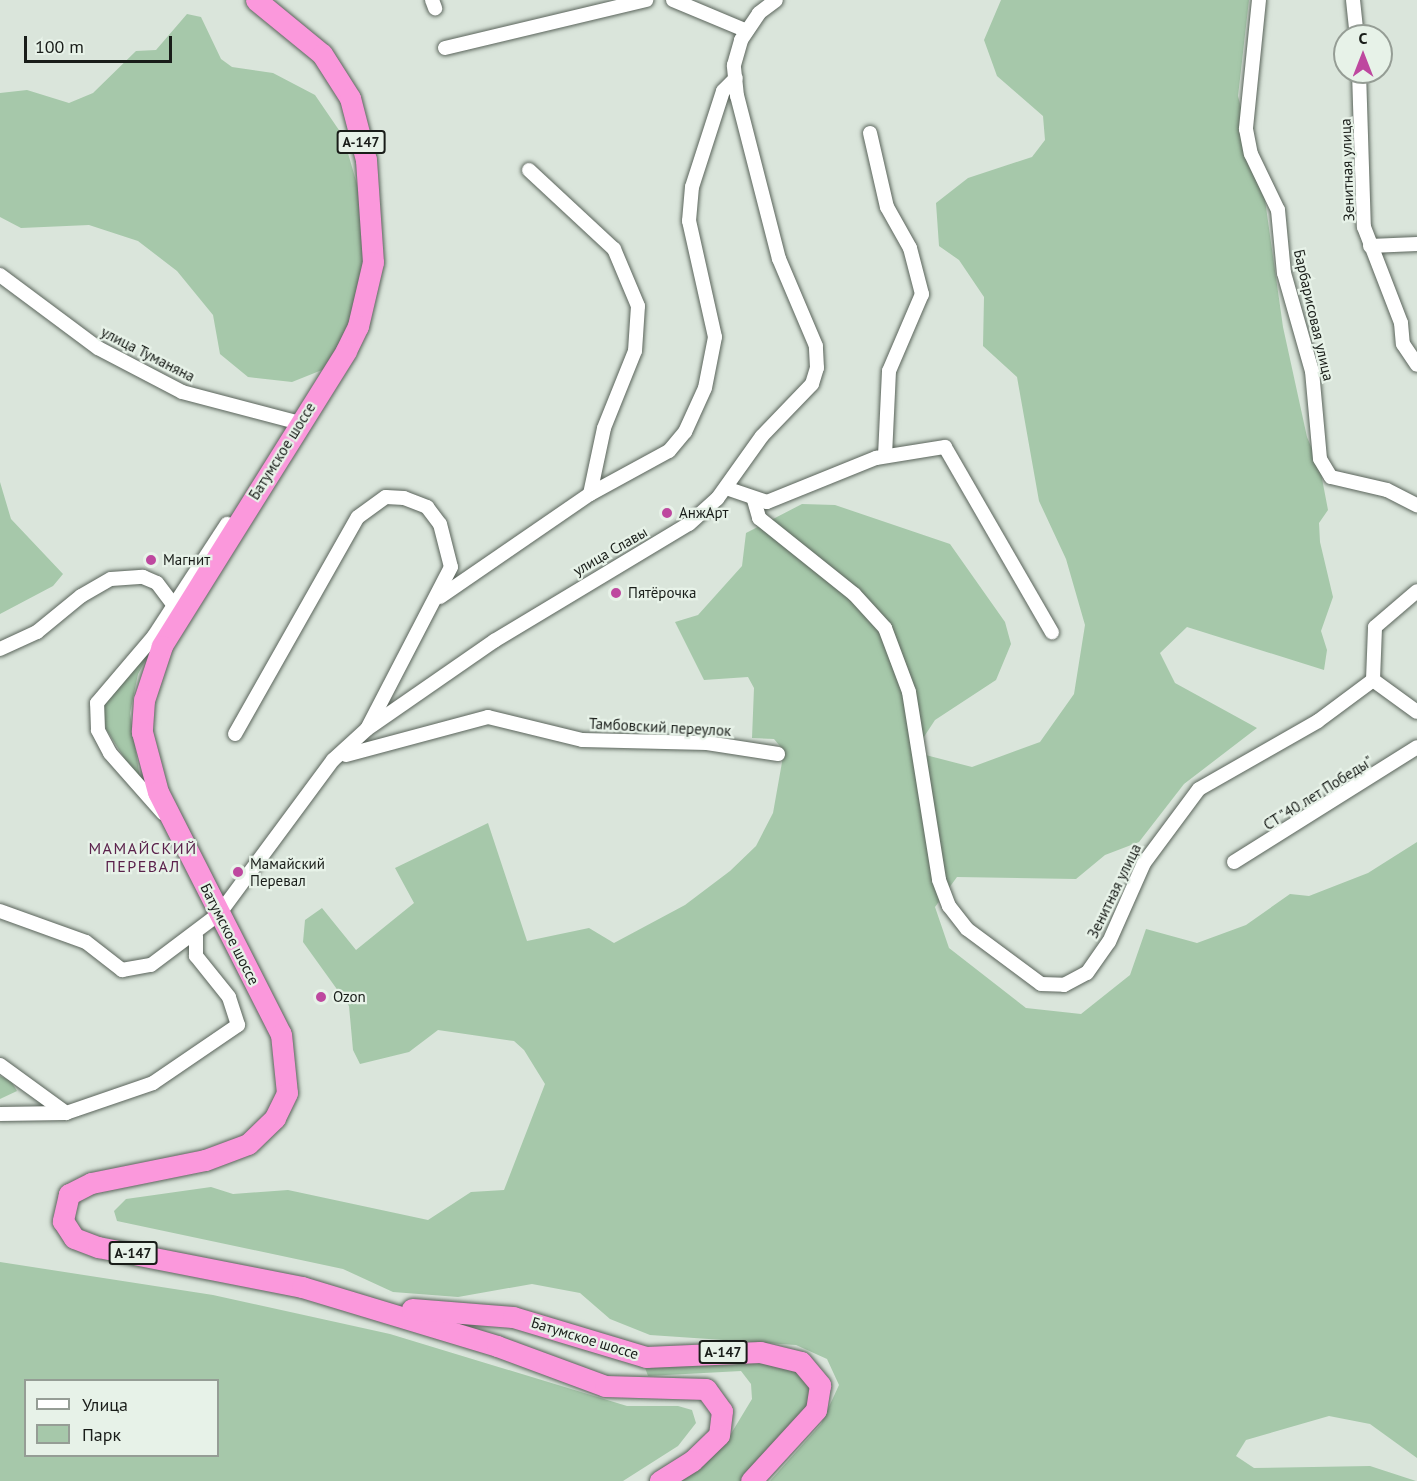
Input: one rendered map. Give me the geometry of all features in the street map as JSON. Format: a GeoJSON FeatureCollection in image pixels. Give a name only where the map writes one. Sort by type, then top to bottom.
{"type":"FeatureCollection","features":[{"type":"Feature","properties":{"kind":"highway","name":"Батумское шоссе"},"geometry":{"type":"LineString","coordinates":[[256,0],[338,74],[366,159],[373,222],[373,262],[358,326],[162,646],[144,700],[148,763],[176,828],[281,1034],[289,1078],[282,1107],[265,1130],[233,1151],[69,1194],[63,1221],[74,1238],[98,1247],[205,1265],[326,1293],[436,1314],[496,1315],[646,1356],[760,1352],[801,1362],[820,1385],[816,1410],[751,1481]]}},
{"type":"Feature","properties":{"kind":"highway","name":"Батумское шоссе"},"geometry":{"type":"LineString","coordinates":[[326,1293],[484,1342],[605,1386],[706,1389],[722,1411],[719,1435],[692,1461],[660,1481]]}},
{"type":"Feature","properties":{"kind":"highway"},"geometry":{"type":"LineString","coordinates":[[484,1342],[482,1325],[496,1315]]}},
{"type":"Feature","properties":{"kind":"street"},"geometry":{"type":"LineString","coordinates":[[445,48],[646,0]]}},
{"type":"Feature","properties":{"kind":"street"},"geometry":{"type":"LineString","coordinates":[[673,0],[687,2],[747,31]]}},
{"type":"Feature","properties":{"kind":"street","name":"улица Славы"},"geometry":{"type":"LineString","coordinates":[[0,911],[86,942],[133,972],[196,936],[219,914],[333,760],[367,729],[494,641],[689,524],[726,488],[762,436],[812,384],[818,362],[779,259],[734,64],[747,31],[776,0]]}},
{"type":"Feature","properties":{"kind":"street","name":"Барбарисовая улица"},"geometry":{"type":"LineString","coordinates":[[1259,0],[1246,129],[1251,154],[1278,210],[1284,273],[1312,372],[1320,459],[1331,477],[1387,490],[1417,505]]}},
{"type":"Feature","properties":{"kind":"street"},"geometry":{"type":"LineString","coordinates":[[1353,0],[1356,24]]}},
{"type":"Feature","properties":{"kind":"street"},"geometry":{"type":"LineString","coordinates":[[440,597],[590,494],[669,451],[685,432],[705,388],[715,337],[689,221],[691,198],[723,91],[736,78]]}},
{"type":"Feature","properties":{"kind":"street","name":"Зенитная улица"},"geometry":{"type":"LineString","coordinates":[[1359,84],[1365,227],[1401,323],[1403,344],[1417,365]]}},
{"type":"Feature","properties":{"kind":"street"},"geometry":{"type":"LineString","coordinates":[[870,133],[887,207],[910,248],[922,294],[889,371],[885,455]]}},
{"type":"Feature","properties":{"kind":"street"},"geometry":{"type":"LineString","coordinates":[[529,170],[614,249],[638,306],[635,351],[604,428],[590,494]]}},
{"type":"Feature","properties":{"kind":"street"},"geometry":{"type":"LineString","coordinates":[[1371,246],[1417,244]]}},
{"type":"Feature","properties":{"kind":"street","name":"улица Туманяна"},"geometry":{"type":"LineString","coordinates":[[0,275],[98,348],[182,392],[300,423]]}},
{"type":"Feature","properties":{"kind":"street"},"geometry":{"type":"LineString","coordinates":[[726,488],[754,500],[783,497],[885,455],[945,447],[1052,632]]}},
{"type":"Feature","properties":{"kind":"street"},"geometry":{"type":"LineString","coordinates":[[235,734],[358,517],[371,505],[386,497],[405,498],[427,507],[440,524],[450,567],[440,597],[367,729]]}},
{"type":"Feature","properties":{"kind":"street","name":"Зенитная улица"},"geometry":{"type":"LineString","coordinates":[[754,500],[759,518],[854,594],[885,628],[909,692],[939,880],[967,929],[1041,984],[1064,985],[1087,973],[1109,942],[1144,863],[1199,789],[1318,721],[1373,680]]}},
{"type":"Feature","properties":{"kind":"street"},"geometry":{"type":"LineString","coordinates":[[176,828],[128,776],[95,719],[104,692],[154,636],[172,603],[232,516],[242,514]]}},
{"type":"Feature","properties":{"kind":"street"},"geometry":{"type":"LineString","coordinates":[[0,649],[37,632],[81,596],[111,579],[143,577],[157,583],[172,603]]}},
{"type":"Feature","properties":{"kind":"street"},"geometry":{"type":"LineString","coordinates":[[1417,591],[1375,627],[1373,680],[1417,712]]}},
{"type":"Feature","properties":{"kind":"street","name":"Тамбовский переулок"},"geometry":{"type":"LineString","coordinates":[[333,760],[368,746],[488,717],[582,740],[707,743],[778,754]]}},
{"type":"Feature","properties":{"kind":"street","name":"СТ \"40 лет Победы\""},"geometry":{"type":"LineString","coordinates":[[1234,862],[1417,747]]}},
{"type":"Feature","properties":{"kind":"street"},"geometry":{"type":"LineString","coordinates":[[0,1114],[66,1113],[153,1083],[238,1025],[229,997],[196,956],[196,936]]}},
{"type":"Feature","properties":{"kind":"street"},"geometry":{"type":"LineString","coordinates":[[0,1065],[66,1113]]}},
{"type":"Feature","properties":{"kind":"green space"},"geometry":{"type":"Polygon","coordinates":[[[1001,0],[1249,0],[1238,96],[1265,200],[1283,327],[1307,437],[1320,468],[1328,510],[1319,523],[1320,542],[1333,597],[1321,631],[1327,650],[1324,670],[1187,627],[1160,653],[1175,683],[1257,728],[1184,784],[1139,842],[1105,855],[1076,879],[957,877],[935,907],[949,948],[1026,1008],[1081,1014],[1130,975],[1146,929],[1197,943],[1246,925],[1290,894],[1309,896],[1368,873],[1417,842],[1417,1458],[1370,1424],[1329,1416],[1246,1440],[1236,1456],[1254,1468],[1370,1466],[1416,1481],[770,1481],[821,1424],[839,1385],[827,1359],[796,1345],[650,1335],[610,1319],[580,1293],[532,1284],[458,1297],[393,1292],[343,1269],[117,1221],[114,1211],[126,1199],[211,1187],[233,1194],[288,1190],[428,1220],[471,1192],[504,1190],[545,1084],[524,1050],[514,1041],[438,1030],[409,1052],[360,1064],[353,1050],[349,1006],[303,942],[305,920],[322,908],[356,950],[414,903],[395,868],[488,823],[527,941],[589,928],[614,943],[685,905],[730,871],[756,846],[773,813],[784,751],[774,739],[752,738],[754,688],[748,677],[704,680],[675,622],[698,615],[742,566],[746,533],[802,504],[835,505],[950,544],[1005,622],[1011,644],[996,680],[935,720],[914,752],[972,767],[1040,742],[1074,694],[1085,625],[1066,559],[1039,501],[1017,377],[983,346],[984,297],[959,260],[939,246],[936,203],[968,178],[1032,157],[1045,140],[1043,116],[997,76],[984,40],[1001,0]]]}},
{"type":"Feature","properties":{"kind":"green space"},"geometry":{"type":"Polygon","coordinates":[[[187,14],[201,17],[221,59],[232,67],[273,73],[315,95],[343,136],[361,198],[366,258],[355,316],[327,368],[292,382],[248,377],[220,354],[213,315],[177,271],[138,241],[89,225],[21,228],[0,217],[0,93],[27,90],[69,103],[93,93],[136,51],[156,50],[187,14]]]}},
{"type":"Feature","properties":{"kind":"green space"},"geometry":{"type":"Polygon","coordinates":[[[0,482],[11,519],[63,574],[53,586],[0,614],[0,482]]]}},
{"type":"Feature","properties":{"kind":"green space"},"geometry":{"type":"Polygon","coordinates":[[[154,644],[138,674],[130,713],[141,785],[106,729],[102,707],[154,644]]]}},
{"type":"Feature","properties":{"kind":"green space"},"geometry":{"type":"Polygon","coordinates":[[[0,1076],[11,1081],[17,1091],[0,1099],[0,1076]]]}},
{"type":"Feature","properties":{"kind":"green space"},"geometry":{"type":"Polygon","coordinates":[[[0,1262],[213,1295],[390,1334],[627,1406],[678,1406],[692,1410],[696,1423],[678,1446],[623,1481],[0,1481],[0,1262]]]}},
{"type":"Feature","properties":{"kind":"green space"},"geometry":{"type":"Polygon","coordinates":[[[769,1357],[810,1377],[813,1403],[746,1481],[678,1481],[726,1442],[752,1399],[751,1384],[741,1371],[648,1376],[644,1365],[769,1357]]]}},
{"type":"Feature","properties":{"kind":"place","name":"АнжАрт"},"geometry":{"type":"Point","coordinates":[667,513]}},
{"type":"Feature","properties":{"kind":"place","name":"Магнит"},"geometry":{"type":"Point","coordinates":[151,560]}},
{"type":"Feature","properties":{"kind":"place","name":"Пятёрочка"},"geometry":{"type":"Point","coordinates":[616,593]}},
{"type":"Feature","properties":{"kind":"place","name":"Мамайский Перевал"},"geometry":{"type":"Point","coordinates":[238,872]}},
{"type":"Feature","properties":{"kind":"place","name":"Ozon"},"geometry":{"type":"Point","coordinates":[321,997]}},
{"type":"Feature","properties":{"kind":"district","name":"МАМАЙСКИЙ ПЕРЕВАЛ"},"geometry":{"type":"Point","coordinates":[143,857]}}]}
